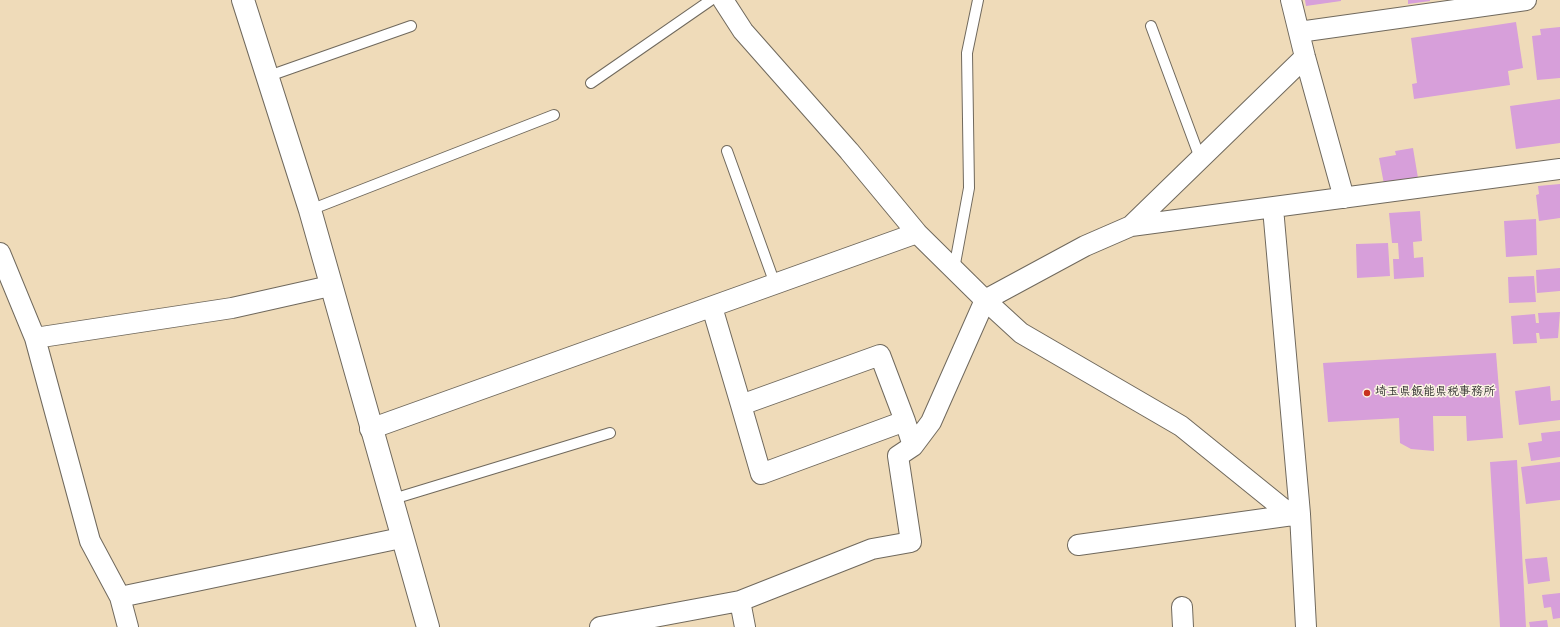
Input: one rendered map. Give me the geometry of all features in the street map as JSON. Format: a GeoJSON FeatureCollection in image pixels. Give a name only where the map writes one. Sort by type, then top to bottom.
{"type":"FeatureCollection","features":[{"type":"Feature","properties":{"kind":"street"},"geometry":{"type":"LineString","coordinates":[[243,0],[266,77],[310,210],[390,500],[428,627]]}},
{"type":"Feature","properties":{"kind":"street"},"geometry":{"type":"LineString","coordinates":[[723,0],[743,31],[849,151],[917,233],[984,300],[1021,333],[1181,426],[1295,515]]}},
{"type":"Feature","properties":{"kind":"street"},"geometry":{"type":"LineString","coordinates":[[1291,0],[1305,57],[1344,198]]}},
{"type":"Feature","properties":{"kind":"street"},"geometry":{"type":"LineString","coordinates":[[1299,32],[1480,3],[1526,0]]}},
{"type":"Feature","properties":{"kind":"street"},"geometry":{"type":"LineString","coordinates":[[1131,226],[1305,57]]}},
{"type":"Feature","properties":{"kind":"street"},"geometry":{"type":"LineString","coordinates":[[600,627],[740,602],[872,549],[911,542],[898,456],[913,446],[931,422],[984,300],[1084,246],[1131,226],[1560,169]]}},
{"type":"Feature","properties":{"kind":"street"},"geometry":{"type":"LineString","coordinates":[[1273,208],[1295,515],[1306,627]]}},
{"type":"Feature","properties":{"kind":"street"},"geometry":{"type":"LineString","coordinates":[[370,429],[917,233]]}},
{"type":"Feature","properties":{"kind":"street"},"geometry":{"type":"LineString","coordinates":[[0,253],[7,292],[35,338],[90,540],[120,597],[128,627]]}},
{"type":"Feature","properties":{"kind":"street"},"geometry":{"type":"LineString","coordinates":[[35,338],[232,308],[330,286]]}},
{"type":"Feature","properties":{"kind":"street"},"geometry":{"type":"LineString","coordinates":[[712,307],[761,474],[905,421]]}},
{"type":"Feature","properties":{"kind":"street"},"geometry":{"type":"LineString","coordinates":[[741,405],[880,354],[913,446]]}},
{"type":"Feature","properties":{"kind":"street"},"geometry":{"type":"LineString","coordinates":[[1078,545],[1295,515]]}},
{"type":"Feature","properties":{"kind":"street"},"geometry":{"type":"LineString","coordinates":[[120,597],[401,538]]}},
{"type":"Feature","properties":{"kind":"street"},"geometry":{"type":"LineString","coordinates":[[740,602],[745,627]]}},
{"type":"Feature","properties":{"kind":"street"},"geometry":{"type":"LineString","coordinates":[[1182,607],[1183,627]]}},
{"type":"Feature","properties":{"kind":"lane"},"geometry":{"type":"LineString","coordinates":[[591,83],[712,0]]}},
{"type":"Feature","properties":{"kind":"lane"},"geometry":{"type":"LineString","coordinates":[[954,270],[969,188],[967,53],[978,0]]}},
{"type":"Feature","properties":{"kind":"lane"},"geometry":{"type":"LineString","coordinates":[[266,77],[411,26]]}},
{"type":"Feature","properties":{"kind":"lane"},"geometry":{"type":"LineString","coordinates":[[1151,26],[1200,158]]}},
{"type":"Feature","properties":{"kind":"lane"},"geometry":{"type":"LineString","coordinates":[[310,210],[554,115]]}},
{"type":"Feature","properties":{"kind":"lane"},"geometry":{"type":"LineString","coordinates":[[727,151],[775,284]]}},
{"type":"Feature","properties":{"kind":"lane"},"geometry":{"type":"LineString","coordinates":[[390,500],[610,433]]}},
{"type":"Feature","properties":{"kind":"building"},"geometry":{"type":"Polygon","coordinates":[[[1305,0],[1341,0],[1341,1],[1306,6],[1305,0]]]}},
{"type":"Feature","properties":{"kind":"building"},"geometry":{"type":"Polygon","coordinates":[[[1408,0],[1430,0],[1430,1],[1408,4],[1408,0]]]}},
{"type":"Feature","properties":{"kind":"building"},"geometry":{"type":"Polygon","coordinates":[[[1516,22],[1523,68],[1508,71],[1510,85],[1414,99],[1412,84],[1417,83],[1411,38],[1516,22]]]}},
{"type":"Feature","properties":{"kind":"building"},"geometry":{"type":"Polygon","coordinates":[[[1560,27],[1560,78],[1537,80],[1532,36],[1541,35],[1540,29],[1560,27]]]}},
{"type":"Feature","properties":{"kind":"building"},"geometry":{"type":"Polygon","coordinates":[[[1560,99],[1560,143],[1516,149],[1510,106],[1560,99]]]}},
{"type":"Feature","properties":{"kind":"building"},"geometry":{"type":"Polygon","coordinates":[[[1413,148],[1418,178],[1384,184],[1379,158],[1396,155],[1395,151],[1413,148]]]}},
{"type":"Feature","properties":{"kind":"building"},"geometry":{"type":"Polygon","coordinates":[[[1560,184],[1560,218],[1539,221],[1536,195],[1539,194],[1538,186],[1560,184]]]}},
{"type":"Feature","properties":{"kind":"building"},"geometry":{"type":"Polygon","coordinates":[[[1420,211],[1422,241],[1413,242],[1414,258],[1423,257],[1424,277],[1394,279],[1393,259],[1399,259],[1398,243],[1392,243],[1389,213],[1420,211]]]}},
{"type":"Feature","properties":{"kind":"building"},"geometry":{"type":"Polygon","coordinates":[[[1536,219],[1537,255],[1506,257],[1504,221],[1536,219]]]}},
{"type":"Feature","properties":{"kind":"building"},"geometry":{"type":"Polygon","coordinates":[[[1388,243],[1390,276],[1357,278],[1356,244],[1388,243]]]}},
{"type":"Feature","properties":{"kind":"building"},"geometry":{"type":"Polygon","coordinates":[[[1560,268],[1560,291],[1537,293],[1536,270],[1560,268]]]}},
{"type":"Feature","properties":{"kind":"building"},"geometry":{"type":"Polygon","coordinates":[[[1534,276],[1536,302],[1509,303],[1508,277],[1534,276]]]}},
{"type":"Feature","properties":{"kind":"building"},"geometry":{"type":"Polygon","coordinates":[[[1560,312],[1558,338],[1540,339],[1539,333],[1536,333],[1537,343],[1513,344],[1511,316],[1535,314],[1536,323],[1539,323],[1538,313],[1560,312]]]}},
{"type":"Feature","properties":{"kind":"building"},"geometry":{"type":"Polygon","coordinates":[[[1496,353],[1503,438],[1467,441],[1466,416],[1433,416],[1434,451],[1411,449],[1400,443],[1399,418],[1328,422],[1323,363],[1496,353]]]}},
{"type":"Feature","properties":{"kind":"building"},"geometry":{"type":"Polygon","coordinates":[[[1550,386],[1551,401],[1560,400],[1560,420],[1519,425],[1515,391],[1550,386]]]}},
{"type":"Feature","properties":{"kind":"building"},"geometry":{"type":"Polygon","coordinates":[[[1560,431],[1560,457],[1531,461],[1528,443],[1542,441],[1541,433],[1560,431]]]}},
{"type":"Feature","properties":{"kind":"building"},"geometry":{"type":"Polygon","coordinates":[[[1517,460],[1526,627],[1500,627],[1490,462],[1517,460]]]}},
{"type":"Feature","properties":{"kind":"building"},"geometry":{"type":"Polygon","coordinates":[[[1560,462],[1560,500],[1526,504],[1521,467],[1560,462]]]}},
{"type":"Feature","properties":{"kind":"building"},"geometry":{"type":"Polygon","coordinates":[[[1547,557],[1550,581],[1528,584],[1525,559],[1547,557]]]}},
{"type":"Feature","properties":{"kind":"building"},"geometry":{"type":"Polygon","coordinates":[[[1560,593],[1560,618],[1553,619],[1551,607],[1544,608],[1542,595],[1560,593]]]}},
{"type":"Feature","properties":{"kind":"building"},"geometry":{"type":"Polygon","coordinates":[[[1547,620],[1548,627],[1530,627],[1529,622],[1547,620]]]}},
{"type":"Feature","properties":{"kind":"place","name":"埼玉県飯能県税事務所"},"geometry":{"type":"Point","coordinates":[1367,393]}}]}
